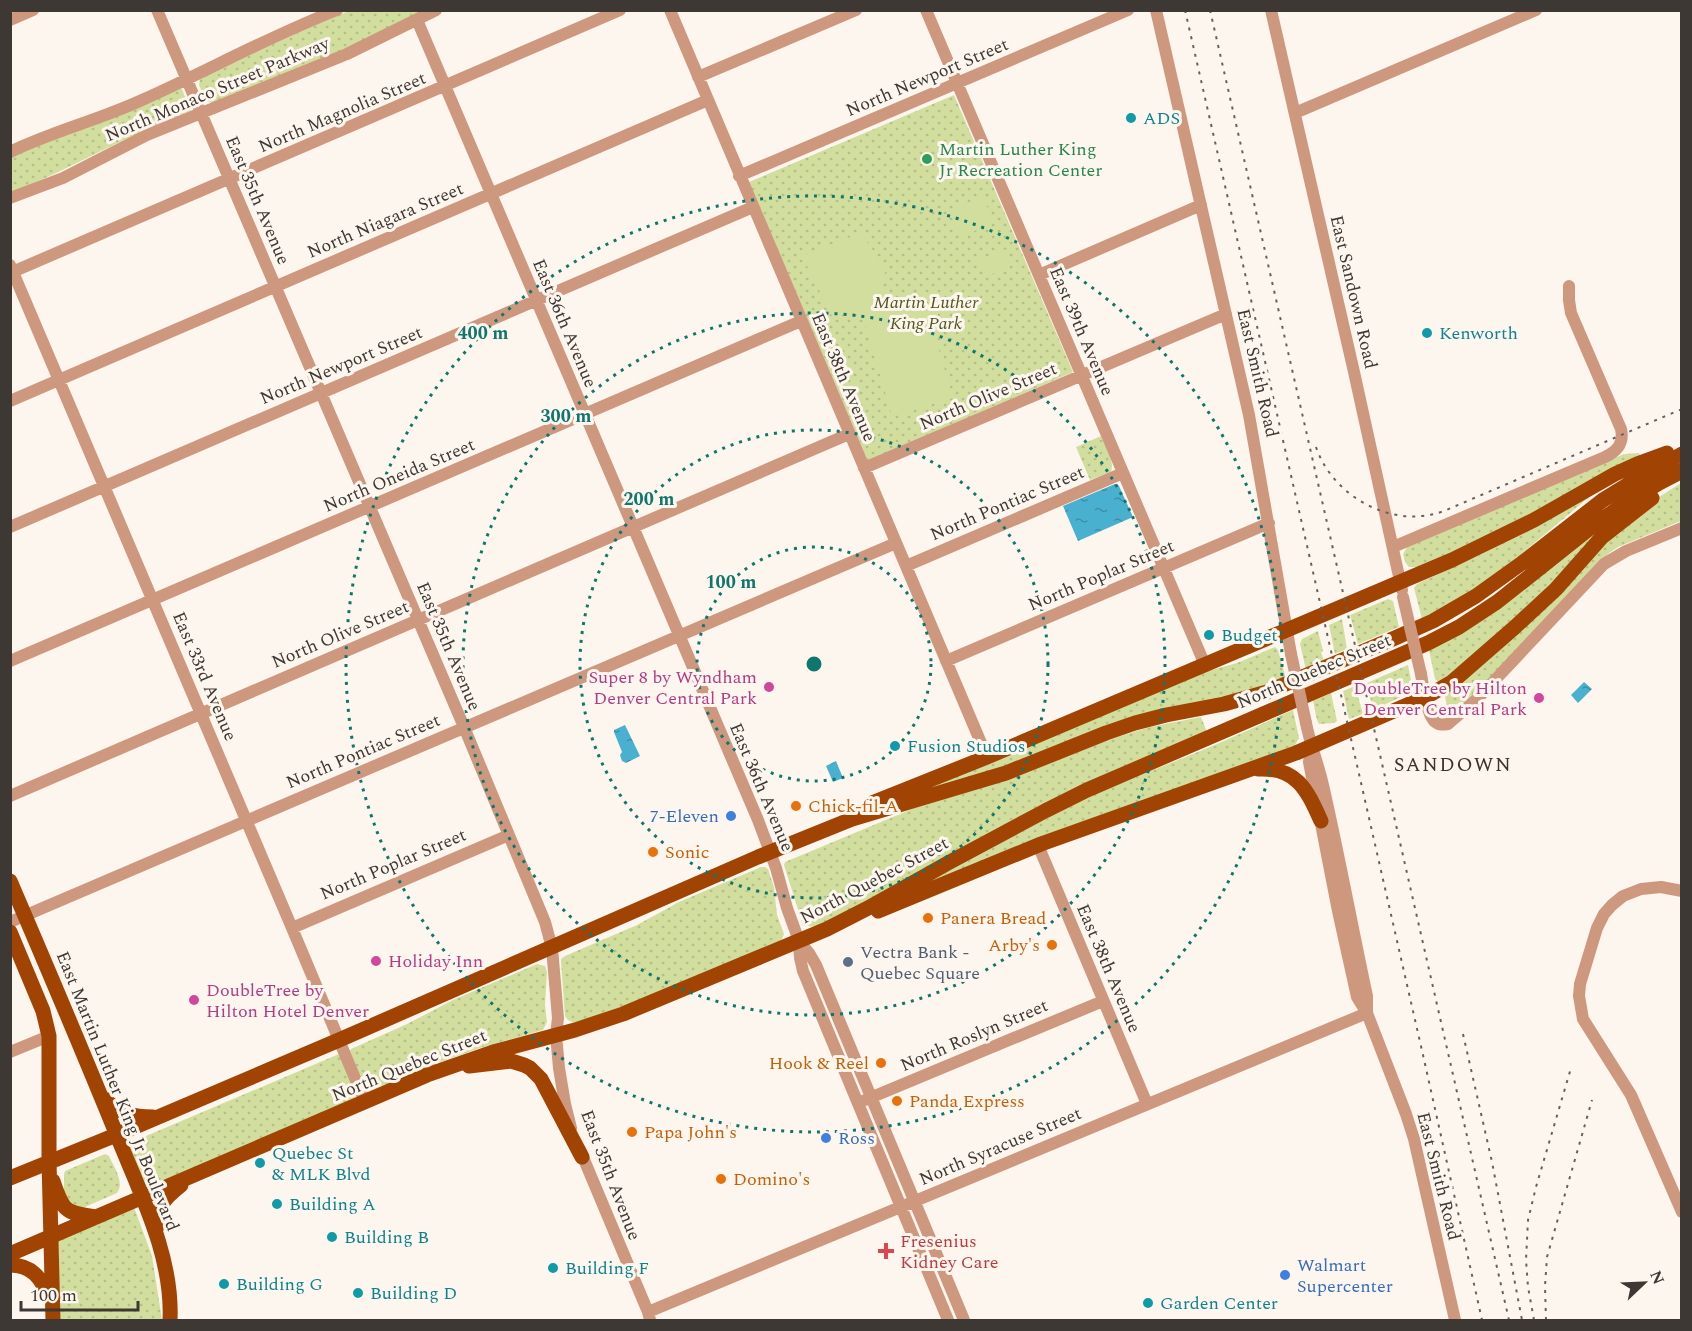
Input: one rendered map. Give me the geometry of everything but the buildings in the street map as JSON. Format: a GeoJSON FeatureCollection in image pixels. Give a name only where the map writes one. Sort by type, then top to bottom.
{"type":"FeatureCollection","features":[{"type":"Feature","properties":{"kind":"main road"},"geometry":{"type":"LineString","coordinates":[[823,830],[836,819],[852,812],[987,758],[1476,549],[1516,530],[1625,469],[1682,449]]}},
{"type":"Feature","properties":{"kind":"main road","name":"North Quebec Street"},"geometry":{"type":"LineString","coordinates":[[10,1178],[49,1164],[339,1040],[823,830],[1006,773],[1135,723],[1260,695],[1395,638],[1433,621],[1469,600],[1516,568],[1603,500],[1682,454]]}},
{"type":"Feature","properties":{"kind":"main road","name":"North Quebec Street"},"geometry":{"type":"LineString","coordinates":[[10,1254],[445,1068],[639,1008],[827,929],[1045,810],[1087,790],[1439,638],[1497,602],[1594,525],[1623,505],[1682,471]]}},
{"type":"Feature","properties":{"kind":"main road"},"geometry":{"type":"LineString","coordinates":[[827,929],[903,902],[1038,845],[1311,747],[1426,697],[1452,682],[1533,611],[1611,529],[1649,500],[1682,479]]}},
{"type":"Feature","properties":{"kind":"main road"},"geometry":{"type":"LineString","coordinates":[[1249,770],[1264,769],[1290,775],[1306,790],[1321,821]]}},
{"type":"Feature","properties":{"kind":"main road","name":"East Martin Luther King Jr Boulevard"},"geometry":{"type":"LineString","coordinates":[[10,881],[18,919],[100,1094],[156,1236],[167,1276],[170,1320]]}},
{"type":"Feature","properties":{"kind":"main road"},"geometry":{"type":"LineString","coordinates":[[10,932],[43,1011],[49,1036],[49,1164],[53,1313]]}},
{"type":"Feature","properties":{"kind":"main road"},"geometry":{"type":"LineString","coordinates":[[445,1068],[511,1061],[530,1068],[540,1079],[582,1157]]}},
{"type":"Feature","properties":{"kind":"main road"},"geometry":{"type":"LineString","coordinates":[[100,1094],[112,1106],[129,1115],[158,1117]]}},
{"type":"Feature","properties":{"kind":"main road"},"geometry":{"type":"LineString","coordinates":[[49,1164],[65,1209],[75,1214],[97,1217]]}},
{"type":"Feature","properties":{"kind":"main road"},"geometry":{"type":"LineString","coordinates":[[156,1236],[161,1203],[195,1174]]}},
{"type":"Feature","properties":{"kind":"main road"},"geometry":{"type":"LineString","coordinates":[[10,1265],[26,1267],[38,1276],[43,1282],[53,1313]]}},
{"type":"Feature","properties":{"kind":"street"},"geometry":{"type":"LineString","coordinates":[[10,20],[33,10]]}},
{"type":"Feature","properties":{"kind":"street","name":"East 35th Avenue"},"geometry":{"type":"LineString","coordinates":[[157,10],[541,911],[552,948],[558,1018],[556,1035],[565,1104],[582,1157],[650,1318]]}},
{"type":"Feature","properties":{"kind":"street","name":"North Monaco Street Parkway"},"geometry":{"type":"LineString","coordinates":[[10,152],[43,137],[109,114],[337,10]]}},
{"type":"Feature","properties":{"kind":"street","name":"North Monaco Street Parkway"},"geometry":{"type":"LineString","coordinates":[[10,198],[63,178],[147,135],[347,54],[436,10]]}},
{"type":"Feature","properties":{"kind":"street","name":"North Magnolia Street"},"geometry":{"type":"LineString","coordinates":[[12,270],[230,180],[620,10]]}},
{"type":"Feature","properties":{"kind":"street","name":"East 38th Avenue"},"geometry":{"type":"LineString","coordinates":[[670,10],[987,758]]}},
{"type":"Feature","properties":{"kind":"street"},"geometry":{"type":"LineString","coordinates":[[698,77],[856,10]]}},
{"type":"Feature","properties":{"kind":"street","name":"East 39th Avenue"},"geometry":{"type":"LineString","coordinates":[[926,10],[1205,665]]}},
{"type":"Feature","properties":{"kind":"street","name":"North Newport Street"},"geometry":{"type":"LineString","coordinates":[[739,176],[1128,10]]}},
{"type":"Feature","properties":{"kind":"street","name":"East Smith Road"},"geometry":{"type":"LineString","coordinates":[[1156,10],[1254,437],[1287,631],[1311,747],[1317,760],[1337,845],[1367,996],[1366,1013]]}},
{"type":"Feature","properties":{"kind":"street","name":"East Sandown Road"},"geometry":{"type":"LineString","coordinates":[[1271,10],[1432,719],[1442,725],[1448,724],[1477,699],[1604,564],[1618,555],[1682,528]]}},
{"type":"Feature","properties":{"kind":"street"},"geometry":{"type":"LineString","coordinates":[[1295,113],[1536,10]]}},
{"type":"Feature","properties":{"kind":"street","name":"East 36th Avenue"},"geometry":{"type":"LineString","coordinates":[[417,20],[770,852],[799,941],[803,971],[948,1320]]}},
{"type":"Feature","properties":{"kind":"street","name":"North Niagara Street"},"geometry":{"type":"LineString","coordinates":[[10,401],[708,100]]}},
{"type":"Feature","properties":{"kind":"street"},"geometry":{"type":"LineString","coordinates":[[1039,275],[1201,205]]}},
{"type":"Feature","properties":{"kind":"street","name":"North Newport Street"},"geometry":{"type":"LineString","coordinates":[[10,527],[753,207]]}},
{"type":"Feature","properties":{"kind":"street","name":"East 33rd Avenue"},"geometry":{"type":"LineString","coordinates":[[12,270],[365,1102]]}},
{"type":"Feature","properties":{"kind":"street"},"geometry":{"type":"LineString","coordinates":[[1392,547],[1618,450],[1622,440],[1621,429],[1571,313],[1569,286]]}},
{"type":"Feature","properties":{"kind":"street","name":"North Olive Street"},"geometry":{"type":"LineString","coordinates":[[864,468],[1226,314]]}},
{"type":"Feature","properties":{"kind":"street","name":"North Oneida Street"},"geometry":{"type":"LineString","coordinates":[[10,661],[801,321]]}},
{"type":"Feature","properties":{"kind":"street","name":"North Olive Street"},"geometry":{"type":"LineString","coordinates":[[10,796],[849,434]]}},
{"type":"Feature","properties":{"kind":"street","name":"North Pontiac Street"},"geometry":{"type":"LineString","coordinates":[[906,566],[1123,473]]}},
{"type":"Feature","properties":{"kind":"street","name":"North Poplar Street"},"geometry":{"type":"LineString","coordinates":[[946,661],[1269,523]]}},
{"type":"Feature","properties":{"kind":"street","name":"North Pontiac Street"},"geometry":{"type":"LineString","coordinates":[[18,919],[896,543]]}},
{"type":"Feature","properties":{"kind":"street","name":"East Smith Road"},"geometry":{"type":"LineString","coordinates":[[1311,747],[1309,762],[1357,997],[1366,1013],[1414,1139],[1454,1319]]}},
{"type":"Feature","properties":{"kind":"street","name":"North Poplar Street"},"geometry":{"type":"LineString","coordinates":[[292,927],[509,835]]}},
{"type":"Feature","properties":{"kind":"street","name":"East 38th Avenue"},"geometry":{"type":"LineString","coordinates":[[1038,845],[1147,1104]]}},
{"type":"Feature","properties":{"kind":"street"},"geometry":{"type":"LineString","coordinates":[[1682,891],[1660,887],[1641,889],[1623,897],[1608,909],[1597,928],[1580,984],[1579,996],[1581,1012],[1592,1036],[1625,1085],[1636,1106],[1682,1212]]}},
{"type":"Feature","properties":{"kind":"street","name":"East 36th Avenue"},"geometry":{"type":"LineString","coordinates":[[799,941],[816,965],[963,1320]]}},
{"type":"Feature","properties":{"kind":"street","name":"North Roslyn Street"},"geometry":{"type":"LineString","coordinates":[[858,1103],[1103,1001]]}},
{"type":"Feature","properties":{"kind":"street","name":"North Syracuse Street"},"geometry":{"type":"LineString","coordinates":[[650,1318],[914,1201],[1366,1013]]}},
{"type":"Feature","properties":{"kind":"street"},"geometry":{"type":"LineString","coordinates":[[10,1052],[49,1036]]}},
{"type":"Feature","properties":{"kind":"green space"},"geometry":{"type":"Polygon","coordinates":[[[349,11],[423,11],[343,50],[212,103],[206,101],[199,85],[200,78],[349,11]]]}},
{"type":"Feature","properties":{"kind":"green space"},"geometry":{"type":"Polygon","coordinates":[[[181,87],[191,111],[11,193],[10,157],[181,87]]]}},
{"type":"Feature","properties":{"kind":"green space","name":"Martin Luther King Park"},"geometry":{"type":"Polygon","coordinates":[[[954,95],[1073,372],[868,461],[749,182],[954,95]]]}},
{"type":"Feature","properties":{"kind":"green space"},"geometry":{"type":"Polygon","coordinates":[[[983,196],[986,203],[982,205],[983,208],[987,206],[990,213],[986,215],[987,218],[992,216],[994,223],[960,237],[957,231],[961,228],[960,226],[956,228],[953,221],[957,219],[956,216],[951,218],[949,211],[983,196]]]}},
{"type":"Feature","properties":{"kind":"green space"},"geometry":{"type":"Polygon","coordinates":[[[860,233],[880,259],[885,273],[876,309],[923,295],[953,398],[892,416],[862,313],[832,316],[804,260],[805,255],[860,233]]]}},
{"type":"Feature","properties":{"kind":"green space"},"geometry":{"type":"Polygon","coordinates":[[[1006,249],[1013,265],[985,277],[978,260],[1006,249]]]}},
{"type":"Feature","properties":{"kind":"green space"},"geometry":{"type":"Polygon","coordinates":[[[1101,436],[1111,459],[1111,472],[1090,480],[1076,447],[1101,436]]]}},
{"type":"Feature","properties":{"kind":"green space"},"geometry":{"type":"Polygon","coordinates":[[[1639,453],[1642,459],[1540,514],[1417,567],[1409,567],[1405,562],[1403,554],[1407,547],[1624,454],[1639,453]]]}},
{"type":"Feature","properties":{"kind":"green space"},"geometry":{"type":"Polygon","coordinates":[[[1681,483],[1681,521],[1618,547],[1609,553],[1468,700],[1447,708],[1445,696],[1640,509],[1681,483]]]}},
{"type":"Feature","properties":{"kind":"green space"},"geometry":{"type":"Polygon","coordinates":[[[1594,493],[1513,561],[1475,589],[1422,619],[1414,588],[1417,584],[1482,554],[1594,493]]]}},
{"type":"Feature","properties":{"kind":"green space"},"geometry":{"type":"Polygon","coordinates":[[[1597,529],[1601,533],[1549,587],[1445,679],[1438,681],[1435,679],[1429,650],[1491,615],[1597,529]]]}},
{"type":"Feature","properties":{"kind":"green space"},"geometry":{"type":"Polygon","coordinates":[[[1388,599],[1393,601],[1399,627],[1358,644],[1350,615],[1388,599]]]}},
{"type":"Feature","properties":{"kind":"green space"},"geometry":{"type":"Polygon","coordinates":[[[1342,619],[1347,649],[1335,654],[1329,625],[1342,619]]]}},
{"type":"Feature","properties":{"kind":"green space"},"geometry":{"type":"Polygon","coordinates":[[[1318,631],[1324,662],[1306,670],[1300,644],[1302,639],[1318,631]]]}},
{"type":"Feature","properties":{"kind":"green space"},"geometry":{"type":"Polygon","coordinates":[[[1275,647],[1278,650],[1286,679],[917,793],[1204,672],[1237,663],[1275,647]]]}},
{"type":"Feature","properties":{"kind":"green space"},"geometry":{"type":"Polygon","coordinates":[[[1408,665],[1412,685],[1407,694],[1373,710],[1367,683],[1408,665]]]}},
{"type":"Feature","properties":{"kind":"green space"},"geometry":{"type":"Polygon","coordinates":[[[1355,686],[1363,714],[1349,719],[1343,691],[1355,686]]]}},
{"type":"Feature","properties":{"kind":"green space"},"geometry":{"type":"Polygon","coordinates":[[[1331,693],[1337,721],[1319,724],[1313,701],[1331,693]]]}},
{"type":"Feature","properties":{"kind":"green space"},"geometry":{"type":"Polygon","coordinates":[[[1293,710],[1299,738],[1294,747],[914,890],[1099,792],[1215,745],[1293,710]]]}},
{"type":"Feature","properties":{"kind":"green space"},"geometry":{"type":"Polygon","coordinates":[[[1201,717],[1207,732],[827,922],[818,926],[810,926],[802,922],[785,862],[912,809],[997,783],[1114,738],[1150,727],[1201,717]]]}},
{"type":"Feature","properties":{"kind":"green space"},"geometry":{"type":"Polygon","coordinates":[[[761,867],[768,869],[774,887],[777,915],[784,934],[781,941],[645,999],[574,1023],[568,1020],[565,1016],[561,959],[637,925],[679,902],[761,867]]]}},
{"type":"Feature","properties":{"kind":"green space"},"geometry":{"type":"Polygon","coordinates":[[[537,964],[545,966],[547,972],[545,1005],[547,1022],[543,1030],[440,1062],[367,1093],[351,1049],[453,1000],[537,964]]]}},
{"type":"Feature","properties":{"kind":"green space"},"geometry":{"type":"Polygon","coordinates":[[[339,1054],[357,1094],[353,1100],[147,1189],[128,1145],[132,1142],[339,1054]]]}},
{"type":"Feature","properties":{"kind":"green space"},"geometry":{"type":"Polygon","coordinates":[[[105,1154],[109,1156],[118,1175],[119,1189],[117,1193],[78,1210],[64,1198],[65,1171],[105,1154]]]}},
{"type":"Feature","properties":{"kind":"green space"},"geometry":{"type":"Polygon","coordinates":[[[134,1207],[152,1256],[162,1320],[60,1320],[58,1241],[134,1207]]]}},
{"type":"Feature","properties":{"kind":"water"},"geometry":{"type":"Polygon","coordinates":[[[1115,484],[1119,486],[1133,517],[1078,541],[1063,506],[1115,484]]]}},
{"type":"Feature","properties":{"kind":"water"},"geometry":{"type":"Polygon","coordinates":[[[1584,682],[1592,689],[1578,703],[1571,695],[1584,682]]]}},
{"type":"Feature","properties":{"kind":"water"},"geometry":{"type":"Polygon","coordinates":[[[625,725],[640,756],[626,763],[622,761],[620,755],[622,752],[614,732],[625,725]]]}},
{"type":"Feature","properties":{"kind":"water"},"geometry":{"type":"Polygon","coordinates":[[[836,761],[843,778],[833,782],[826,766],[836,761]]]}},
{"type":"Feature","properties":{"kind":"railway"},"geometry":{"type":"LineString","coordinates":[[1185,10],[1482,1320]]}},
{"type":"Feature","properties":{"kind":"railway"},"geometry":{"type":"LineString","coordinates":[[1210,10],[1509,1320]]}},
{"type":"Feature","properties":{"kind":"railway"},"geometry":{"type":"LineString","coordinates":[[1316,447],[1324,465],[1336,481],[1367,505],[1405,516],[1425,516],[1444,511],[1682,409]]}},
{"type":"Feature","properties":{"kind":"railway"},"geometry":{"type":"LineString","coordinates":[[1463,1034],[1492,1162],[1522,1320]]}},
{"type":"Feature","properties":{"kind":"railway"},"geometry":{"type":"LineString","coordinates":[[1534,1320],[1526,1260],[1528,1220],[1571,1068]]}},
{"type":"Feature","properties":{"kind":"railway"},"geometry":{"type":"LineString","coordinates":[[1546,1320],[1547,1257],[1592,1100]]}},
{"type":"Feature","properties":{"kind":"place","name":"ADS"},"geometry":{"type":"Point","coordinates":[1131,118]}},
{"type":"Feature","properties":{"kind":"place","name":"Martin Luther King Jr Recreation Center"},"geometry":{"type":"Point","coordinates":[927,159]}},
{"type":"Feature","properties":{"kind":"place","name":"Kenworth"},"geometry":{"type":"Point","coordinates":[1427,333]}},
{"type":"Feature","properties":{"kind":"place","name":"Budget"},"geometry":{"type":"Point","coordinates":[1209,635]}},
{"type":"Feature","properties":{"kind":"place","name":"Super 8 by Wyndham Denver Central Park"},"geometry":{"type":"Point","coordinates":[769,687]}},
{"type":"Feature","properties":{"kind":"place","name":"DoubleTree by Hilton Denver Central Park"},"geometry":{"type":"Point","coordinates":[1539,698]}},
{"type":"Feature","properties":{"kind":"place","name":"Fusion Studios"},"geometry":{"type":"Point","coordinates":[895,746]}},
{"type":"Feature","properties":{"kind":"place","name":"Chick-fil-A"},"geometry":{"type":"Point","coordinates":[796,806]}},
{"type":"Feature","properties":{"kind":"place","name":"7-Eleven"},"geometry":{"type":"Point","coordinates":[731,816]}},
{"type":"Feature","properties":{"kind":"place","name":"Sonic"},"geometry":{"type":"Point","coordinates":[653,852]}},
{"type":"Feature","properties":{"kind":"place","name":"Panera Bread"},"geometry":{"type":"Point","coordinates":[928,918]}},
{"type":"Feature","properties":{"kind":"place","name":"Arby's"},"geometry":{"type":"Point","coordinates":[1052,945]}},
{"type":"Feature","properties":{"kind":"place","name":"Holiday Inn"},"geometry":{"type":"Point","coordinates":[376,961]}},
{"type":"Feature","properties":{"kind":"place","name":"Vectra Bank - Quebec Square"},"geometry":{"type":"Point","coordinates":[848,962]}},
{"type":"Feature","properties":{"kind":"place","name":"DoubleTree by Hilton Hotel Denver"},"geometry":{"type":"Point","coordinates":[194,1000]}},
{"type":"Feature","properties":{"kind":"place","name":"Hook & Reel"},"geometry":{"type":"Point","coordinates":[881,1063]}},
{"type":"Feature","properties":{"kind":"place","name":"Panda Express"},"geometry":{"type":"Point","coordinates":[897,1101]}},
{"type":"Feature","properties":{"kind":"place","name":"Papa John's"},"geometry":{"type":"Point","coordinates":[632,1132]}},
{"type":"Feature","properties":{"kind":"place","name":"Ross"},"geometry":{"type":"Point","coordinates":[826,1138]}},
{"type":"Feature","properties":{"kind":"place","name":"Quebec St & MLK Blvd"},"geometry":{"type":"Point","coordinates":[260,1163]}},
{"type":"Feature","properties":{"kind":"place","name":"Domino's"},"geometry":{"type":"Point","coordinates":[721,1179]}},
{"type":"Feature","properties":{"kind":"place","name":"Building A"},"geometry":{"type":"Point","coordinates":[277,1204]}},
{"type":"Feature","properties":{"kind":"place","name":"Building B"},"geometry":{"type":"Point","coordinates":[332,1237]}},
{"type":"Feature","properties":{"kind":"place","name":"Fresenius Kidney Care"},"geometry":{"type":"Point","coordinates":[886,1251]}},
{"type":"Feature","properties":{"kind":"place","name":"Building F"},"geometry":{"type":"Point","coordinates":[553,1268]}},
{"type":"Feature","properties":{"kind":"place","name":"Walmart Supercenter"},"geometry":{"type":"Point","coordinates":[1285,1275]}},
{"type":"Feature","properties":{"kind":"place","name":"Building G"},"geometry":{"type":"Point","coordinates":[224,1284]}},
{"type":"Feature","properties":{"kind":"place","name":"Building D"},"geometry":{"type":"Point","coordinates":[358,1293]}},
{"type":"Feature","properties":{"kind":"place","name":"Garden Center"},"geometry":{"type":"Point","coordinates":[1148,1303]}},
{"type":"Feature","properties":{"kind":"district","name":"SANDOWN"},"geometry":{"type":"Point","coordinates":[1453,764]}}]}
